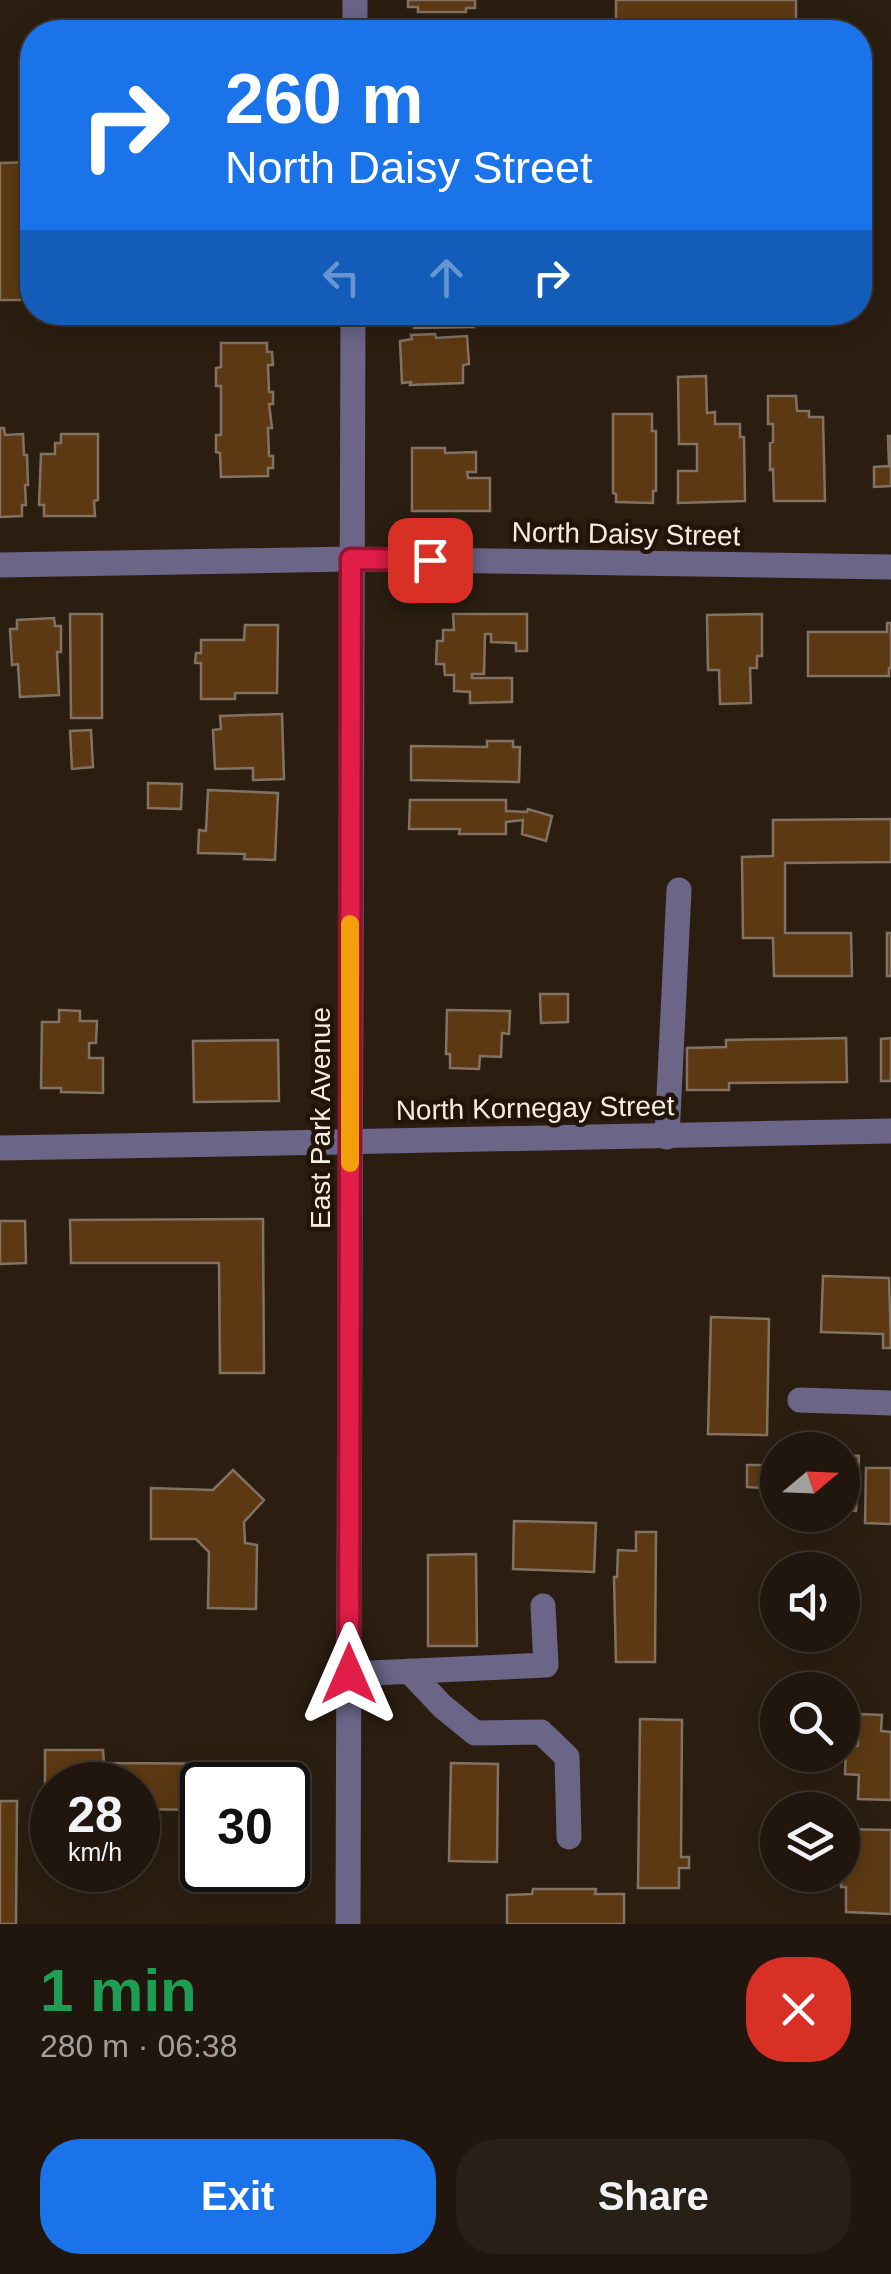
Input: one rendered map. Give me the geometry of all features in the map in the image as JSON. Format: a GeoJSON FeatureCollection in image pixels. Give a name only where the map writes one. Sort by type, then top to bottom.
{"type":"FeatureCollection","features":[{"type":"Feature","properties":{"kind":"street","name":"East Park Avenue"},"geometry":{"type":"LineString","coordinates":[[348,1924],[353,325]]}},
{"type":"Feature","properties":{"kind":"street","name":"North Daisy Street"},"geometry":{"type":"LineString","coordinates":[[0,566],[351,559],[891,567]]}},
{"type":"Feature","properties":{"kind":"street"},"geometry":{"type":"LineString","coordinates":[[667,1137],[678,890]]}},
{"type":"Feature","properties":{"kind":"street","name":"North Kornegay Street"},"geometry":{"type":"LineString","coordinates":[[0,1148],[891,1131]]}},
{"type":"Feature","properties":{"kind":"street"},"geometry":{"type":"LineString","coordinates":[[800,1400],[891,1403]]}},
{"type":"Feature","properties":{"kind":"street"},"geometry":{"type":"LineString","coordinates":[[349,1674],[546,1665],[543,1606]]}},
{"type":"Feature","properties":{"kind":"street"},"geometry":{"type":"LineString","coordinates":[[410,1671],[442,1706],[475,1733],[541,1732],[567,1757],[569,1837]]}},
{"type":"Feature","properties":{"kind":"building"},"geometry":{"type":"Polygon","coordinates":[[[408,0],[475,0],[475,8],[466,8],[466,12],[418,12],[418,7],[408,7],[408,0]]]}},
{"type":"Feature","properties":{"kind":"building"},"geometry":{"type":"Polygon","coordinates":[[[616,0],[796,0],[796,20],[616,20],[616,0]]]}},
{"type":"Feature","properties":{"kind":"building"},"geometry":{"type":"Polygon","coordinates":[[[20,162],[20,300],[0,300],[0,163],[20,162]]]}},
{"type":"Feature","properties":{"kind":"building"},"geometry":{"type":"Polygon","coordinates":[[[414,325],[474,325],[474,327],[414,325]]]}},
{"type":"Feature","properties":{"kind":"building"},"geometry":{"type":"Polygon","coordinates":[[[435,334],[436,338],[467,336],[469,364],[463,365],[463,383],[402,383],[400,341],[412,339],[411,335],[435,334]]]}},
{"type":"Feature","properties":{"kind":"building"},"geometry":{"type":"Polygon","coordinates":[[[221,343],[267,343],[267,352],[272,352],[273,365],[268,365],[269,392],[273,392],[273,404],[269,404],[272,428],[268,428],[273,468],[268,468],[268,476],[221,477],[216,435],[221,435],[221,386],[216,386],[216,368],[221,367],[221,343]]]}},
{"type":"Feature","properties":{"kind":"building"},"geometry":{"type":"Polygon","coordinates":[[[706,376],[707,413],[715,412],[715,424],[740,424],[740,437],[744,437],[745,501],[678,503],[678,471],[697,471],[697,444],[679,444],[678,377],[706,376]]]}},
{"type":"Feature","properties":{"kind":"building"},"geometry":{"type":"Polygon","coordinates":[[[768,396],[796,396],[797,411],[809,411],[809,417],[823,417],[825,501],[774,501],[773,469],[770,470],[773,424],[768,424],[768,396]]]}},
{"type":"Feature","properties":{"kind":"building"},"geometry":{"type":"Polygon","coordinates":[[[613,414],[652,414],[652,431],[656,431],[653,503],[616,502],[613,414]]]}},
{"type":"Feature","properties":{"kind":"building"},"geometry":{"type":"Polygon","coordinates":[[[0,428],[4,428],[5,435],[23,434],[28,485],[22,516],[0,517],[0,428]]]}},
{"type":"Feature","properties":{"kind":"building"},"geometry":{"type":"Polygon","coordinates":[[[61,434],[98,434],[95,516],[44,516],[44,505],[39,505],[41,454],[55,454],[55,443],[61,443],[61,434]]]}},
{"type":"Feature","properties":{"kind":"building"},"geometry":{"type":"Polygon","coordinates":[[[888,436],[891,486],[874,487],[874,467],[889,466],[888,436]]]}},
{"type":"Feature","properties":{"kind":"building"},"geometry":{"type":"Polygon","coordinates":[[[412,448],[476,452],[476,472],[467,472],[468,478],[490,478],[490,511],[412,511],[412,448]]]}},
{"type":"Feature","properties":{"kind":"building"},"geometry":{"type":"Polygon","coordinates":[[[70,614],[102,614],[102,718],[71,718],[70,614]]]}},
{"type":"Feature","properties":{"kind":"building"},"geometry":{"type":"Polygon","coordinates":[[[453,614],[527,614],[527,651],[516,651],[516,643],[491,642],[491,634],[485,634],[484,674],[472,674],[472,678],[512,678],[512,702],[470,703],[470,692],[454,691],[454,675],[445,675],[444,664],[436,664],[437,641],[443,641],[443,630],[454,630],[453,614]]]}},
{"type":"Feature","properties":{"kind":"building"},"geometry":{"type":"Polygon","coordinates":[[[762,614],[762,656],[757,656],[757,668],[750,668],[751,703],[720,704],[719,670],[708,670],[707,615],[762,614]]]}},
{"type":"Feature","properties":{"kind":"building"},"geometry":{"type":"Polygon","coordinates":[[[54,618],[55,626],[61,626],[61,652],[57,652],[59,695],[20,697],[18,664],[12,665],[10,629],[17,629],[17,620],[54,618]]]}},
{"type":"Feature","properties":{"kind":"building"},"geometry":{"type":"Polygon","coordinates":[[[887,623],[891,623],[889,676],[808,676],[808,632],[887,632],[887,623]]]}},
{"type":"Feature","properties":{"kind":"building"},"geometry":{"type":"Polygon","coordinates":[[[245,625],[278,625],[277,693],[235,693],[235,699],[201,699],[201,663],[195,663],[196,653],[201,653],[201,640],[244,640],[245,625]]]}},
{"type":"Feature","properties":{"kind":"building"},"geometry":{"type":"Polygon","coordinates":[[[282,714],[284,779],[253,780],[253,768],[215,769],[213,730],[221,729],[220,716],[282,714]]]}},
{"type":"Feature","properties":{"kind":"building"},"geometry":{"type":"Polygon","coordinates":[[[91,730],[93,767],[72,769],[70,731],[91,730]]]}},
{"type":"Feature","properties":{"kind":"building"},"geometry":{"type":"Polygon","coordinates":[[[487,741],[513,741],[513,747],[520,747],[519,782],[411,780],[411,746],[487,747],[487,741]]]}},
{"type":"Feature","properties":{"kind":"building"},"geometry":{"type":"Polygon","coordinates":[[[148,783],[182,784],[181,809],[148,808],[148,783]]]}},
{"type":"Feature","properties":{"kind":"building"},"geometry":{"type":"Polygon","coordinates":[[[208,790],[278,793],[275,860],[244,859],[245,854],[198,853],[199,830],[206,831],[208,790]]]}},
{"type":"Feature","properties":{"kind":"building"},"geometry":{"type":"Polygon","coordinates":[[[410,800],[506,800],[506,811],[528,809],[552,816],[546,841],[522,834],[523,820],[506,822],[506,834],[409,829],[410,800]]]}},
{"type":"Feature","properties":{"kind":"building"},"geometry":{"type":"Polygon","coordinates":[[[891,819],[891,862],[785,863],[785,933],[851,933],[852,976],[774,976],[773,938],[743,938],[742,857],[773,856],[773,820],[891,819]]]}},
{"type":"Feature","properties":{"kind":"building"},"geometry":{"type":"Polygon","coordinates":[[[887,933],[891,933],[891,976],[887,976],[887,933]]]}},
{"type":"Feature","properties":{"kind":"building"},"geometry":{"type":"Polygon","coordinates":[[[540,994],[568,994],[568,1022],[541,1023],[540,994]]]}},
{"type":"Feature","properties":{"kind":"building"},"geometry":{"type":"Polygon","coordinates":[[[59,1010],[80,1011],[80,1021],[97,1021],[96,1043],[89,1043],[89,1058],[103,1058],[103,1093],[41,1088],[42,1022],[59,1022],[59,1010]]]}},
{"type":"Feature","properties":{"kind":"building"},"geometry":{"type":"Polygon","coordinates":[[[447,1010],[510,1011],[509,1034],[502,1033],[501,1057],[480,1056],[479,1069],[450,1068],[450,1054],[446,1054],[447,1010]]]}},
{"type":"Feature","properties":{"kind":"building"},"geometry":{"type":"Polygon","coordinates":[[[846,1038],[847,1082],[729,1083],[729,1090],[687,1090],[687,1048],[726,1047],[726,1040],[846,1038]]]}},
{"type":"Feature","properties":{"kind":"building"},"geometry":{"type":"Polygon","coordinates":[[[891,1038],[891,1081],[881,1081],[881,1039],[891,1038]]]}},
{"type":"Feature","properties":{"kind":"building"},"geometry":{"type":"Polygon","coordinates":[[[278,1040],[279,1101],[194,1102],[193,1041],[278,1040]]]}},
{"type":"Feature","properties":{"kind":"building"},"geometry":{"type":"Polygon","coordinates":[[[263,1219],[264,1373],[220,1373],[219,1263],[71,1263],[70,1220],[263,1219]]]}},
{"type":"Feature","properties":{"kind":"building"},"geometry":{"type":"Polygon","coordinates":[[[0,1221],[25,1221],[26,1263],[0,1264],[0,1221]]]}},
{"type":"Feature","properties":{"kind":"building"},"geometry":{"type":"Polygon","coordinates":[[[823,1276],[889,1278],[891,1348],[883,1348],[883,1334],[821,1332],[823,1276]]]}},
{"type":"Feature","properties":{"kind":"building"},"geometry":{"type":"Polygon","coordinates":[[[711,1317],[769,1319],[767,1432],[708,1434],[711,1317]]]}},
{"type":"Feature","properties":{"kind":"building"},"geometry":{"type":"Polygon","coordinates":[[[747,1465],[760,1465],[760,1488],[747,1487],[747,1465]]]}},
{"type":"Feature","properties":{"kind":"building"},"geometry":{"type":"Polygon","coordinates":[[[866,1468],[891,1468],[891,1524],[865,1523],[866,1468]]]}},
{"type":"Feature","properties":{"kind":"building"},"geometry":{"type":"Polygon","coordinates":[[[233,1470],[264,1500],[244,1522],[245,1543],[257,1545],[256,1609],[208,1608],[209,1552],[196,1539],[151,1539],[151,1488],[213,1490],[233,1470]]]}},
{"type":"Feature","properties":{"kind":"building"},"geometry":{"type":"Polygon","coordinates":[[[514,1521],[596,1523],[594,1572],[513,1569],[514,1521]]]}},
{"type":"Feature","properties":{"kind":"building"},"geometry":{"type":"Polygon","coordinates":[[[636,1532],[656,1532],[655,1662],[616,1662],[614,1577],[618,1550],[636,1551],[636,1532]]]}},
{"type":"Feature","properties":{"kind":"building"},"geometry":{"type":"Polygon","coordinates":[[[476,1554],[477,1646],[428,1646],[428,1555],[476,1554]]]}},
{"type":"Feature","properties":{"kind":"building"},"geometry":{"type":"Polygon","coordinates":[[[860,1714],[882,1715],[881,1731],[891,1732],[891,1800],[860,1799],[859,1775],[845,1774],[860,1772],[860,1714]]]}},
{"type":"Feature","properties":{"kind":"building"},"geometry":{"type":"Polygon","coordinates":[[[640,1719],[682,1720],[681,1857],[689,1857],[689,1868],[679,1868],[679,1888],[638,1888],[640,1719]]]}},
{"type":"Feature","properties":{"kind":"building"},"geometry":{"type":"Polygon","coordinates":[[[45,1750],[103,1750],[104,1762],[45,1762],[45,1750]]]}},
{"type":"Feature","properties":{"kind":"building"},"geometry":{"type":"Polygon","coordinates":[[[160,1763],[180,1764],[180,1810],[160,1809],[160,1763]]]}},
{"type":"Feature","properties":{"kind":"building"},"geometry":{"type":"Polygon","coordinates":[[[451,1763],[498,1764],[497,1862],[449,1861],[451,1763]]]}},
{"type":"Feature","properties":{"kind":"building"},"geometry":{"type":"Polygon","coordinates":[[[0,1801],[17,1801],[16,1924],[0,1924],[0,1801]]]}},
{"type":"Feature","properties":{"kind":"building"},"geometry":{"type":"Polygon","coordinates":[[[860,1829],[891,1830],[891,1914],[846,1912],[846,1892],[860,1892],[860,1829]]]}},
{"type":"Feature","properties":{"kind":"building"},"geometry":{"type":"Polygon","coordinates":[[[533,1889],[596,1889],[595,1894],[624,1894],[624,1924],[507,1924],[507,1895],[532,1894],[533,1889]]]}},
{"type":"Feature","properties":{"kind":"slow traffic"},"geometry":{"type":"LineString","coordinates":[[350,924],[350,1163]]}},
{"type":"Feature","properties":{"kind":"route"},"geometry":{"type":"LineString","coordinates":[[349,1674],[351,559],[430,560]]}}]}
